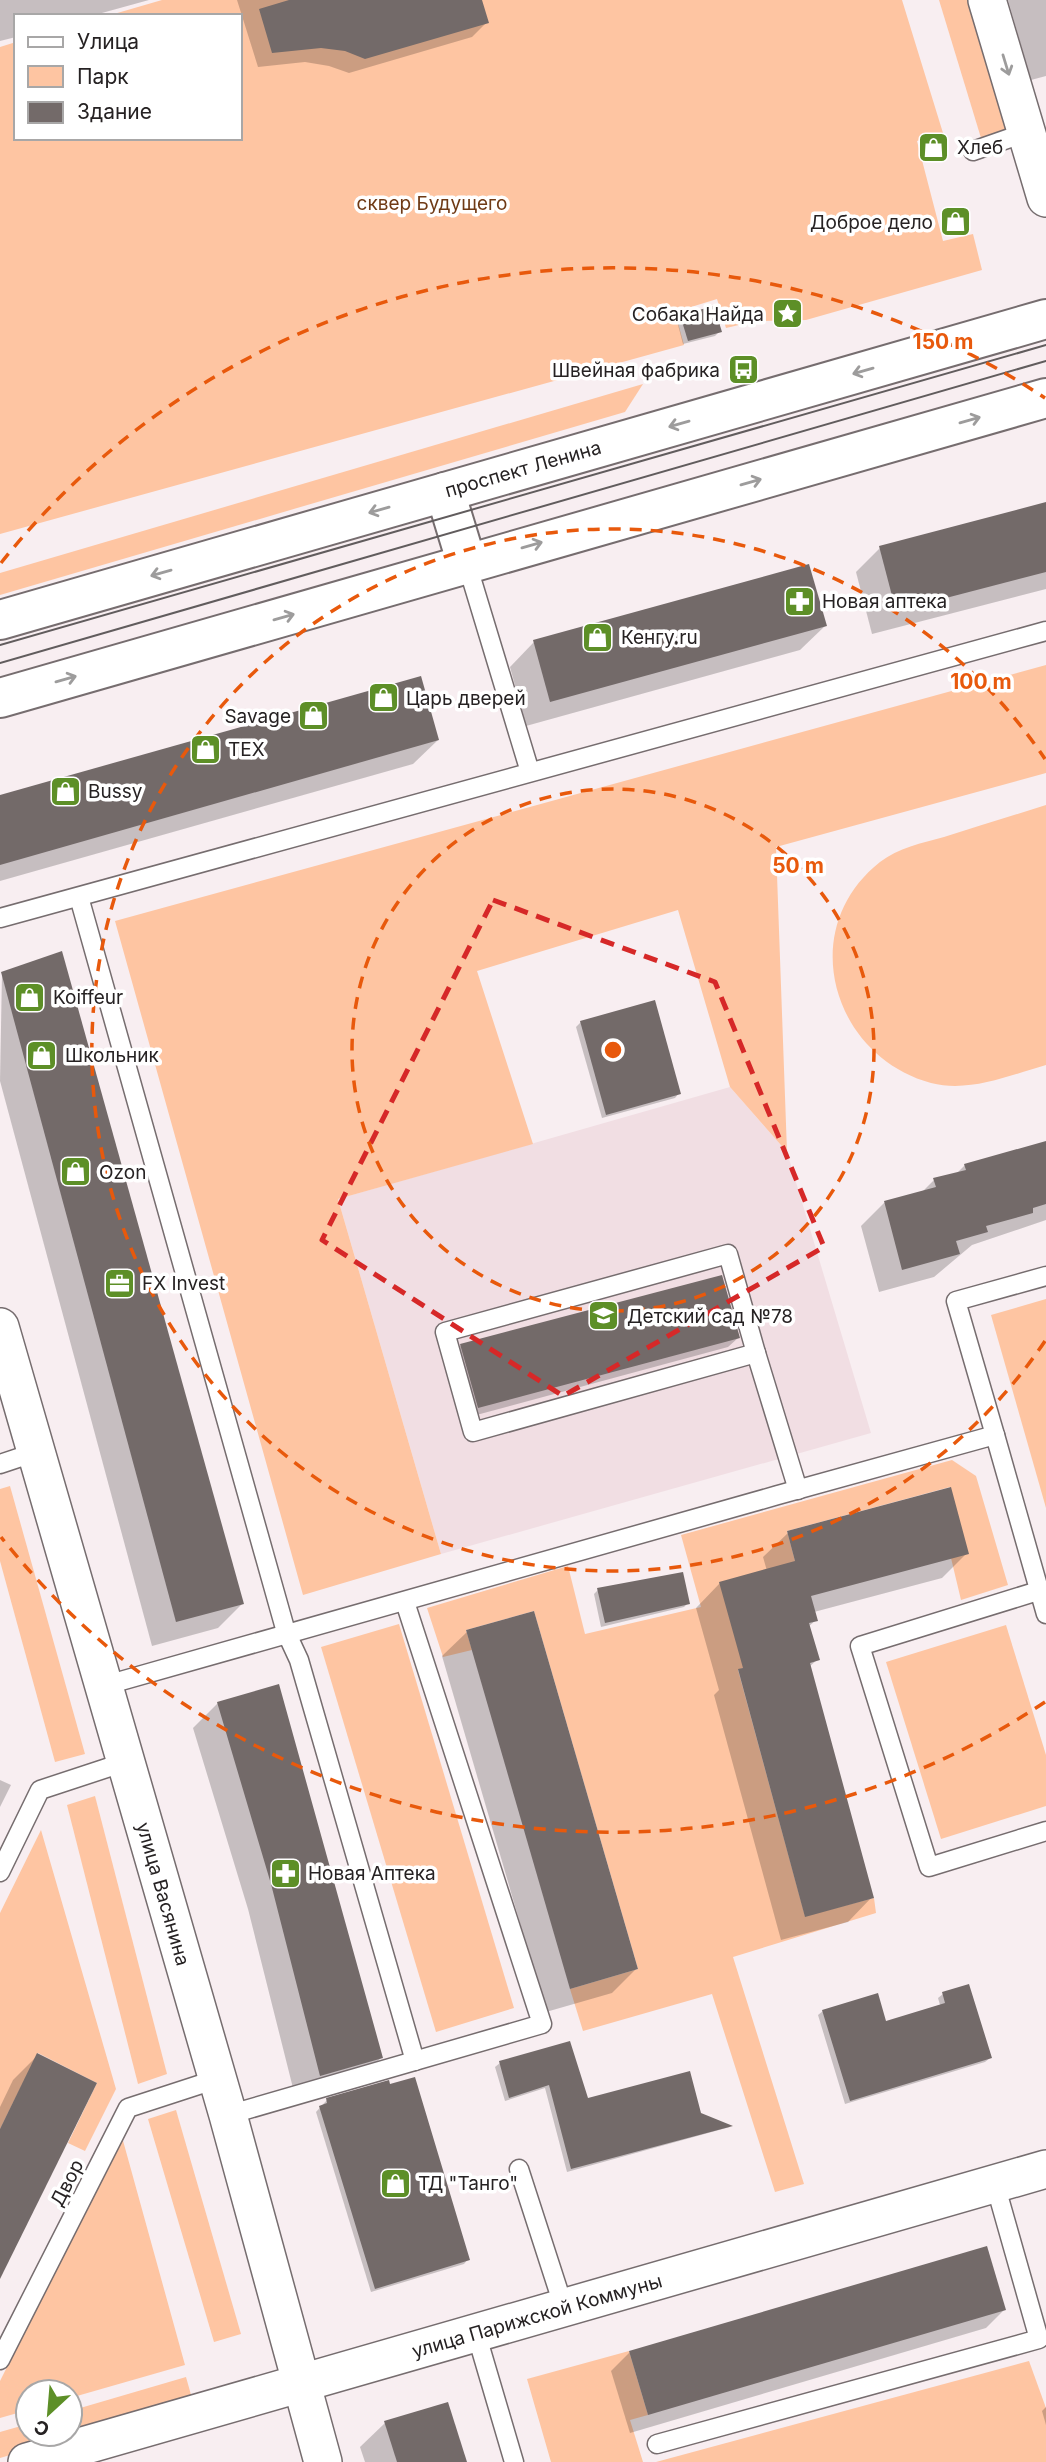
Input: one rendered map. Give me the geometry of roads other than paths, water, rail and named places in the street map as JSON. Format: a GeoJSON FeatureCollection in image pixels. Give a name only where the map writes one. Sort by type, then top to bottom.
{"type":"FeatureCollection","features":[{"type":"Feature","properties":{"kind":"highway","name":"проспект Ленина"},"geometry":{"type":"LineString","coordinates":[[0,620],[1046,318]]}},
{"type":"Feature","properties":{"kind":"highway"},"geometry":{"type":"LineString","coordinates":[[0,698],[1046,398]]}},
{"type":"Feature","properties":{"kind":"highway"},"geometry":{"type":"LineString","coordinates":[[445,492],[467,564]]}},
{"type":"Feature","properties":{"kind":"street"},"geometry":{"type":"LineString","coordinates":[[987,0],[1046,198]]}},
{"type":"Feature","properties":{"kind":"street","name":"улица Васянина"},"geometry":{"type":"LineString","coordinates":[[0,1327],[228,2115],[323,2462]]}},
{"type":"Feature","properties":{"kind":"street","name":"улица Парижской Коммуны"},"geometry":{"type":"LineString","coordinates":[[39,2460],[1046,2169]]}},
{"type":"Feature","properties":{"kind":"lane"},"geometry":{"type":"LineString","coordinates":[[973,151],[1027,132]]}},
{"type":"Feature","properties":{"kind":"lane"},"geometry":{"type":"LineString","coordinates":[[467,564],[530,772]]}},
{"type":"Feature","properties":{"kind":"lane"},"geometry":{"type":"LineString","coordinates":[[0,918],[1046,631]]}},
{"type":"Feature","properties":{"kind":"lane"},"geometry":{"type":"LineString","coordinates":[[79,897],[286,1632],[299,1660],[415,2062]]}},
{"type":"Feature","properties":{"kind":"lane"},"geometry":{"type":"LineString","coordinates":[[756,1353],[473,1432],[445,1332],[728,1254],[798,1490]]}},
{"type":"Feature","properties":{"kind":"lane"},"geometry":{"type":"LineString","coordinates":[[1046,1276],[956,1301],[1046,1614]]}},
{"type":"Feature","properties":{"kind":"lane"},"geometry":{"type":"LineString","coordinates":[[103,1686],[286,1632],[405,1602],[995,1436]]}},
{"type":"Feature","properties":{"kind":"lane"},"geometry":{"type":"LineString","coordinates":[[0,1464],[36,1452]]}},
{"type":"Feature","properties":{"kind":"lane"},"geometry":{"type":"LineString","coordinates":[[1038,1591],[860,1646],[929,1867],[1046,1831]]}},
{"type":"Feature","properties":{"kind":"lane"},"geometry":{"type":"LineString","coordinates":[[228,2115],[542,2024],[405,1602]]}},
{"type":"Feature","properties":{"kind":"lane"},"geometry":{"type":"LineString","coordinates":[[0,1872],[40,1790],[125,1762]]}},
{"type":"Feature","properties":{"kind":"lane","name":"Двор"},"geometry":{"type":"LineString","coordinates":[[0,2360],[128,2108],[217,2079]]}},
{"type":"Feature","properties":{"kind":"lane"},"geometry":{"type":"LineString","coordinates":[[519,2169],[564,2308]]}},
{"type":"Feature","properties":{"kind":"lane"},"geometry":{"type":"LineString","coordinates":[[657,2444],[1039,2339],[995,2184]]}},
{"type":"Feature","properties":{"kind":"lane"},"geometry":{"type":"LineString","coordinates":[[476,2333],[514,2462]]}},
{"type":"Feature","properties":{"kind":"tram line"},"geometry":{"type":"LineString","coordinates":[[0,645],[1046,345]]}},
{"type":"Feature","properties":{"kind":"tram line"},"geometry":{"type":"LineString","coordinates":[[0,663],[1046,361]]}},
{"type":"Feature","properties":{"kind":"place","name":"Хлеб"},"geometry":{"type":"Point","coordinates":[934,147]}},
{"type":"Feature","properties":{"kind":"place","name":"Доброе дело"},"geometry":{"type":"Point","coordinates":[956,222]}},
{"type":"Feature","properties":{"kind":"place","name":"Собака Найда"},"geometry":{"type":"Point","coordinates":[787,314]}},
{"type":"Feature","properties":{"kind":"place","name":"Швейная фабрика"},"geometry":{"type":"Point","coordinates":[743,370]}},
{"type":"Feature","properties":{"kind":"place","name":"Новая аптека"},"geometry":{"type":"Point","coordinates":[799,601]}},
{"type":"Feature","properties":{"kind":"place","name":"Кенгу.ru"},"geometry":{"type":"Point","coordinates":[598,637]}},
{"type":"Feature","properties":{"kind":"place","name":"Царь дверей"},"geometry":{"type":"Point","coordinates":[383,698]}},
{"type":"Feature","properties":{"kind":"place","name":"Savage"},"geometry":{"type":"Point","coordinates":[314,716]}},
{"type":"Feature","properties":{"kind":"place","name":"TEX"},"geometry":{"type":"Point","coordinates":[205,749]}},
{"type":"Feature","properties":{"kind":"place","name":"Bussy"},"geometry":{"type":"Point","coordinates":[65,791]}},
{"type":"Feature","properties":{"kind":"place","name":"Koiffeur"},"geometry":{"type":"Point","coordinates":[30,997]}},
{"type":"Feature","properties":{"kind":"place","name":"Школьник"},"geometry":{"type":"Point","coordinates":[42,1055]}},
{"type":"Feature","properties":{"kind":"place","name":"Ozon"},"geometry":{"type":"Point","coordinates":[76,1172]}},
{"type":"Feature","properties":{"kind":"place","name":"FX Invest"},"geometry":{"type":"Point","coordinates":[119,1283]}},
{"type":"Feature","properties":{"kind":"place","name":"Детский сад №78"},"geometry":{"type":"Point","coordinates":[604,1316]}},
{"type":"Feature","properties":{"kind":"place","name":"Новая Аптека"},"geometry":{"type":"Point","coordinates":[285,1873]}},
{"type":"Feature","properties":{"kind":"place","name":"ТД \"Танго\""},"geometry":{"type":"Point","coordinates":[395,2183]}},
{"type":"Feature","properties":{"kind":"park label","name":"сквер Будущего"},"geometry":{"type":"Point","coordinates":[432,203]}}]}
